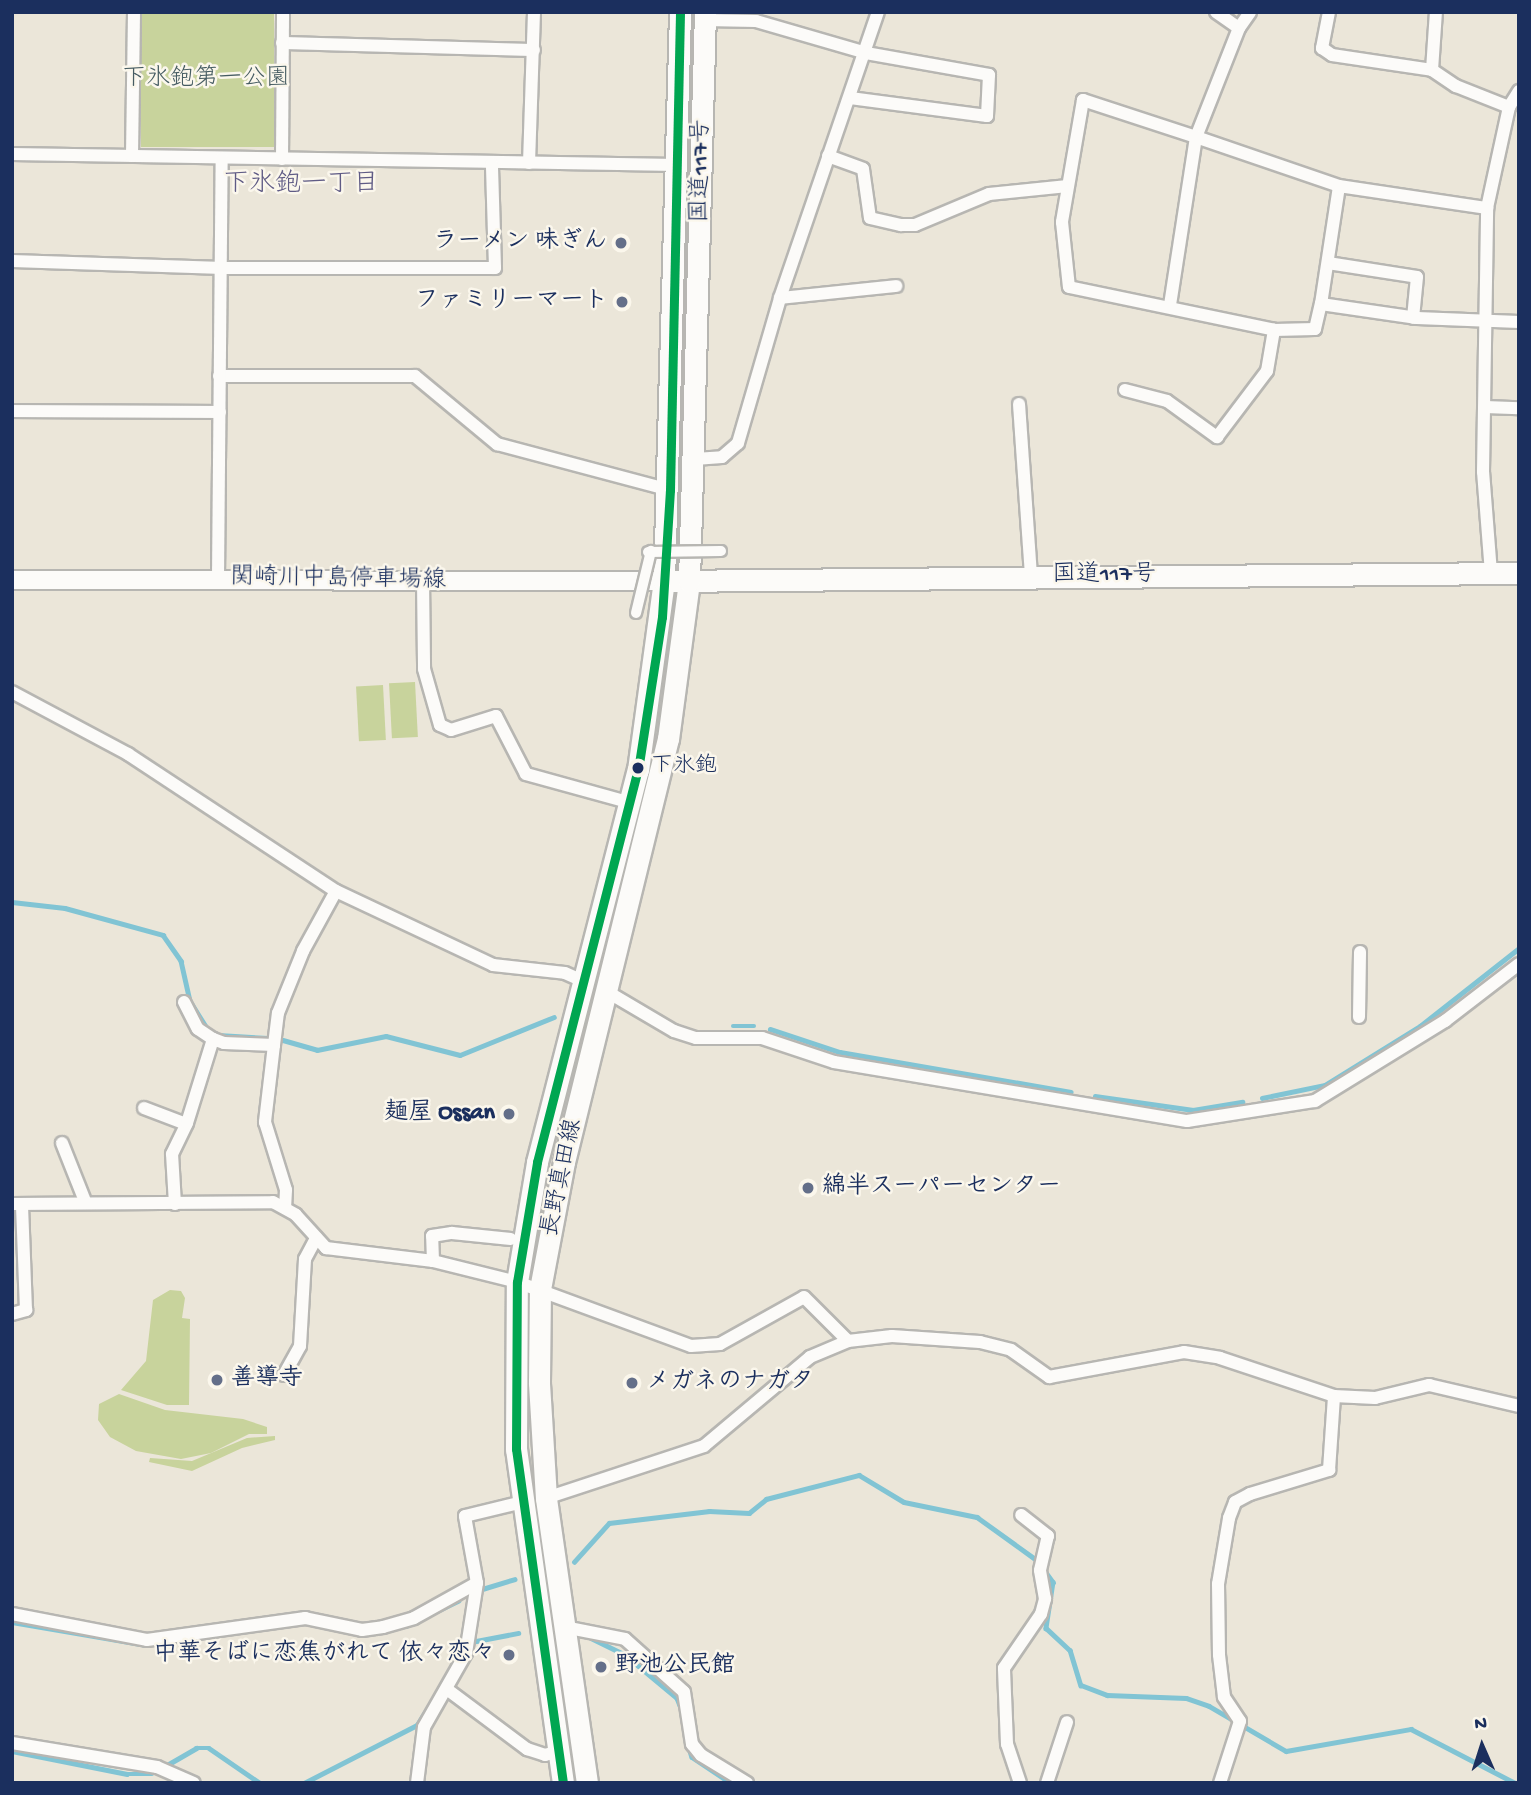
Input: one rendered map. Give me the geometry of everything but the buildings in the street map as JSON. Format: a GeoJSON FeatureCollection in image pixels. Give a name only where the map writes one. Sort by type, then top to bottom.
{"type":"FeatureCollection","features":[{"type":"Feature","properties":{"kind":"main road","name":"国道117号"},"geometry":{"type":"LineString","coordinates":[[680,12],[670,490],[664,581],[1519,573]]}},
{"type":"Feature","properties":{"kind":"main road","name":"国道117号"},"geometry":{"type":"LineString","coordinates":[[689,581],[695,459],[705,16]]}},
{"type":"Feature","properties":{"kind":"main road","name":"関崎川中島停車場線"},"geometry":{"type":"LineString","coordinates":[[12,580],[664,581]]}},
{"type":"Feature","properties":{"kind":"main road","name":"長野真田線"},"geometry":{"type":"LineString","coordinates":[[563,1783],[516,1449],[517,1282],[537,1162],[638,771],[664,581]]}},
{"type":"Feature","properties":{"kind":"main road","name":"長野真田線"},"geometry":{"type":"LineString","coordinates":[[587,1783],[546,1497],[539,1382],[540,1289],[564,1162],[668,739],[689,581]]}},
{"type":"Feature","properties":{"kind":"street"},"geometry":{"type":"LineString","coordinates":[[132,156],[134,12]]}},
{"type":"Feature","properties":{"kind":"street"},"geometry":{"type":"LineString","coordinates":[[282,159],[283,12]]}},
{"type":"Feature","properties":{"kind":"street"},"geometry":{"type":"LineString","coordinates":[[529,163],[534,12]]}},
{"type":"Feature","properties":{"kind":"street"},"geometry":{"type":"LineString","coordinates":[[695,459],[722,457],[738,443],[780,299],[878,12]]}},
{"type":"Feature","properties":{"kind":"street"},"geometry":{"type":"LineString","coordinates":[[1216,12],[1239,28]]}},
{"type":"Feature","properties":{"kind":"street"},"geometry":{"type":"LineString","coordinates":[[1170,305],[1196,136],[1239,28],[1250,12]]}},
{"type":"Feature","properties":{"kind":"street"},"geometry":{"type":"LineString","coordinates":[[1329,12],[1322,48],[1332,55],[1432,69],[1456,86],[1509,107]]}},
{"type":"Feature","properties":{"kind":"street"},"geometry":{"type":"LineString","coordinates":[[1432,69],[1436,12]]}},
{"type":"Feature","properties":{"kind":"street"},"geometry":{"type":"LineString","coordinates":[[705,16],[757,21],[866,53],[989,75],[987,116],[850,98]]}},
{"type":"Feature","properties":{"kind":"street"},"geometry":{"type":"LineString","coordinates":[[282,43],[534,50]]}},
{"type":"Feature","properties":{"kind":"street"},"geometry":{"type":"LineString","coordinates":[[1490,573],[1483,472],[1488,208],[1509,107],[1519,91]]}},
{"type":"Feature","properties":{"kind":"street"},"geometry":{"type":"LineString","coordinates":[[1339,186],[1315,329],[1274,330],[1170,305],[1069,287],[1062,222],[1083,100],[1339,186],[1488,208]]}},
{"type":"Feature","properties":{"kind":"street"},"geometry":{"type":"LineString","coordinates":[[12,154],[677,165]]}},
{"type":"Feature","properties":{"kind":"street"},"geometry":{"type":"LineString","coordinates":[[828,156],[863,169],[870,218],[901,225],[915,225],[989,194],[1068,186]]}},
{"type":"Feature","properties":{"kind":"street"},"geometry":{"type":"LineString","coordinates":[[218,579],[222,158]]}},
{"type":"Feature","properties":{"kind":"street"},"geometry":{"type":"LineString","coordinates":[[12,261],[223,268],[495,268],[492,164]]}},
{"type":"Feature","properties":{"kind":"street"},"geometry":{"type":"LineString","coordinates":[[1328,262],[1417,276],[1413,318]]}},
{"type":"Feature","properties":{"kind":"street"},"geometry":{"type":"LineString","coordinates":[[780,299],[896,286]]}},
{"type":"Feature","properties":{"kind":"street"},"geometry":{"type":"LineString","coordinates":[[1321,304],[1413,318],[1519,322]]}},
{"type":"Feature","properties":{"kind":"street"},"geometry":{"type":"LineString","coordinates":[[1125,390],[1167,401],[1217,437],[1267,371],[1274,330]]}},
{"type":"Feature","properties":{"kind":"street"},"geometry":{"type":"LineString","coordinates":[[219,376],[415,376],[497,444],[670,490]]}},
{"type":"Feature","properties":{"kind":"street"},"geometry":{"type":"LineString","coordinates":[[1019,404],[1031,577]]}},
{"type":"Feature","properties":{"kind":"street"},"geometry":{"type":"LineString","coordinates":[[1485,407],[1519,408]]}},
{"type":"Feature","properties":{"kind":"street"},"geometry":{"type":"LineString","coordinates":[[12,411],[219,412]]}},
{"type":"Feature","properties":{"kind":"street"},"geometry":{"type":"LineString","coordinates":[[636,613],[649,552],[721,551]]}},
{"type":"Feature","properties":{"kind":"street"},"geometry":{"type":"LineString","coordinates":[[424,581],[424,669],[440,725],[451,730],[496,716],[526,775],[628,802]]}},
{"type":"Feature","properties":{"kind":"street"},"geometry":{"type":"LineString","coordinates":[[12,692],[128,754],[336,891],[493,965],[565,973],[585,982]]}},
{"type":"Feature","properties":{"kind":"street"},"geometry":{"type":"LineString","coordinates":[[285,1208],[286,1190],[265,1122],[278,1013],[303,951],[336,891]]}},
{"type":"Feature","properties":{"kind":"street"},"geometry":{"type":"LineString","coordinates":[[1359,1017],[1360,951]]}},
{"type":"Feature","properties":{"kind":"street"},"geometry":{"type":"LineString","coordinates":[[606,991],[674,1031],[696,1038],[762,1038],[834,1062],[1187,1121],[1315,1101],[1445,1021],[1519,964]]}},
{"type":"Feature","properties":{"kind":"street"},"geometry":{"type":"LineString","coordinates":[[184,1002],[198,1029],[213,1039],[224,1043],[274,1045]]}},
{"type":"Feature","properties":{"kind":"street"},"geometry":{"type":"LineString","coordinates":[[174,1204],[172,1154],[186,1124],[213,1039]]}},
{"type":"Feature","properties":{"kind":"street"},"geometry":{"type":"LineString","coordinates":[[144,1108],[186,1124]]}},
{"type":"Feature","properties":{"kind":"street"},"geometry":{"type":"LineString","coordinates":[[62,1143],[85,1201]]}},
{"type":"Feature","properties":{"kind":"street"},"geometry":{"type":"LineString","coordinates":[[12,1314],[26,1310],[17,1204],[85,1201],[174,1204],[274,1202],[285,1208],[326,1248],[433,1261],[517,1282],[691,1346],[720,1344],[804,1297],[848,1341]]}},
{"type":"Feature","properties":{"kind":"street"},"geometry":{"type":"LineString","coordinates":[[433,1261],[432,1236],[452,1233],[511,1239]]}},
{"type":"Feature","properties":{"kind":"street"},"geometry":{"type":"LineString","coordinates":[[284,1376],[300,1346],[305,1259],[316,1238]]}},
{"type":"Feature","properties":{"kind":"street"},"geometry":{"type":"LineString","coordinates":[[546,1497],[704,1446],[810,1357],[848,1341],[892,1336],[980,1342],[1011,1350],[1049,1377],[1184,1352],[1220,1357],[1334,1396],[1375,1398],[1429,1385],[1519,1406]]}},
{"type":"Feature","properties":{"kind":"street"},"geometry":{"type":"LineString","coordinates":[[1220,1783],[1240,1721],[1224,1697],[1219,1655],[1218,1584],[1229,1518],[1235,1502],[1250,1494],[1329,1470],[1334,1396]]}},
{"type":"Feature","properties":{"kind":"street"},"geometry":{"type":"LineString","coordinates":[[417,1783],[424,1727],[448,1690],[466,1653],[477,1583],[465,1516],[523,1502]]}},
{"type":"Feature","properties":{"kind":"street"},"geometry":{"type":"LineString","coordinates":[[1020,1783],[1007,1744],[1004,1668],[1041,1614],[1045,1599],[1040,1570],[1048,1536],[1021,1515]]}},
{"type":"Feature","properties":{"kind":"street"},"geometry":{"type":"LineString","coordinates":[[12,1614],[147,1640],[305,1618],[362,1630],[414,1618],[477,1583]]}},
{"type":"Feature","properties":{"kind":"street"},"geometry":{"type":"LineString","coordinates":[[564,1627],[625,1639],[684,1692],[692,1744],[701,1755],[747,1783]]}},
{"type":"Feature","properties":{"kind":"street"},"geometry":{"type":"LineString","coordinates":[[448,1690],[527,1749],[545,1755],[559,1751]]}},
{"type":"Feature","properties":{"kind":"street"},"geometry":{"type":"LineString","coordinates":[[1047,1783],[1067,1722]]}},
{"type":"Feature","properties":{"kind":"street"},"geometry":{"type":"LineString","coordinates":[[12,1743],[157,1767],[194,1783]]}},
{"type":"Feature","properties":{"kind":"green space","name":"下氷鉋第一公園"},"geometry":{"type":"Polygon","coordinates":[[[141,12],[274,12],[274,147],[141,147],[141,12]]]}},
{"type":"Feature","properties":{"kind":"green space"},"geometry":{"type":"Polygon","coordinates":[[[415,682],[418,737],[392,738],[389,683],[415,682]]]}},
{"type":"Feature","properties":{"kind":"green space"},"geometry":{"type":"Polygon","coordinates":[[[383,685],[386,740],[359,741],[356,686],[383,685]]]}},
{"type":"Feature","properties":{"kind":"green space"},"geometry":{"type":"Polygon","coordinates":[[[170,1290],[181,1291],[185,1298],[182,1318],[190,1319],[189,1405],[167,1405],[121,1390],[146,1361],[153,1300],[170,1290]]]}},
{"type":"Feature","properties":{"kind":"green space"},"geometry":{"type":"Polygon","coordinates":[[[119,1394],[165,1410],[243,1419],[267,1427],[267,1434],[249,1434],[211,1453],[181,1459],[136,1451],[110,1437],[98,1420],[99,1404],[119,1394]]]}},
{"type":"Feature","properties":{"kind":"green space"},"geometry":{"type":"Polygon","coordinates":[[[275,1436],[275,1440],[242,1448],[192,1471],[149,1462],[150,1458],[192,1461],[247,1438],[275,1436]]]}},
{"type":"Feature","properties":{"kind":"waterway"},"geometry":{"type":"LineString","coordinates":[[12,902],[65,908],[163,935],[181,961],[190,1001],[208,1030]]}},
{"type":"Feature","properties":{"kind":"waterway"},"geometry":{"type":"LineString","coordinates":[[1262,1098],[1325,1085],[1420,1026],[1519,948]]}},
{"type":"Feature","properties":{"kind":"waterway"},"geometry":{"type":"LineString","coordinates":[[283,1040],[317,1050],[386,1036],[460,1055],[554,1017]]}},
{"type":"Feature","properties":{"kind":"waterway"},"geometry":{"type":"LineString","coordinates":[[733,1026],[754,1026]]}},
{"type":"Feature","properties":{"kind":"waterway"},"geometry":{"type":"LineString","coordinates":[[770,1029],[840,1052],[1071,1092]]}},
{"type":"Feature","properties":{"kind":"waterway"},"geometry":{"type":"LineString","coordinates":[[218,1035],[267,1038]]}},
{"type":"Feature","properties":{"kind":"waterway"},"geometry":{"type":"LineString","coordinates":[[1095,1096],[1193,1110],[1242,1102]]}},
{"type":"Feature","properties":{"kind":"waterway"},"geometry":{"type":"LineString","coordinates":[[574,1562],[609,1523],[709,1511],[749,1513],[766,1499],[859,1475],[904,1502],[977,1517],[1038,1561]]}},
{"type":"Feature","properties":{"kind":"waterway"},"geometry":{"type":"LineString","coordinates":[[1045,1571],[1053,1582],[1046,1628],[1070,1650],[1081,1685],[1107,1695],[1186,1698],[1209,1706],[1286,1751],[1411,1729],[1515,1783]]}},
{"type":"Feature","properties":{"kind":"waterway"},"geometry":{"type":"LineString","coordinates":[[479,1590],[514,1579]]}},
{"type":"Feature","properties":{"kind":"waterway"},"geometry":{"type":"LineString","coordinates":[[406,1626],[458,1601]]}},
{"type":"Feature","properties":{"kind":"waterway"},"geometry":{"type":"LineString","coordinates":[[12,1622],[146,1645]]}},
{"type":"Feature","properties":{"kind":"waterway"},"geometry":{"type":"LineString","coordinates":[[471,1642],[518,1633]]}},
{"type":"Feature","properties":{"kind":"waterway"},"geometry":{"type":"LineString","coordinates":[[591,1638],[624,1654],[677,1698],[681,1708]]}},
{"type":"Feature","properties":{"kind":"waterway"},"geometry":{"type":"LineString","coordinates":[[304,1783],[417,1725],[431,1703]]}},
{"type":"Feature","properties":{"kind":"waterway"},"geometry":{"type":"LineString","coordinates":[[167,1765],[196,1748],[209,1748],[260,1783]]}},
{"type":"Feature","properties":{"kind":"waterway"},"geometry":{"type":"LineString","coordinates":[[689,1748],[692,1757],[731,1783]]}},
{"type":"Feature","properties":{"kind":"waterway"},"geometry":{"type":"LineString","coordinates":[[12,1751],[127,1774],[152,1774]]}},
{"type":"Feature","properties":{"kind":"transit line"},"geometry":{"type":"LineString","coordinates":[[563,1783],[516,1449],[517,1282],[537,1162],[638,770],[662,617],[670,490],[680,12]]}},
{"type":"Feature","properties":{"kind":"place","name":"ラーメン 味ぎん"},"geometry":{"type":"Point","coordinates":[621,243]}},
{"type":"Feature","properties":{"kind":"place","name":"ファミリーマート"},"geometry":{"type":"Point","coordinates":[622,302]}},
{"type":"Feature","properties":{"kind":"place","name":"下氷鉋"},"geometry":{"type":"Point","coordinates":[638,768]}},
{"type":"Feature","properties":{"kind":"place","name":"麺屋 Ossan"},"geometry":{"type":"Point","coordinates":[509,1114]}},
{"type":"Feature","properties":{"kind":"place","name":"綿半スーパーセンター"},"geometry":{"type":"Point","coordinates":[808,1188]}},
{"type":"Feature","properties":{"kind":"place","name":"善導寺"},"geometry":{"type":"Point","coordinates":[217,1380]}},
{"type":"Feature","properties":{"kind":"place","name":"メガネのナガタ"},"geometry":{"type":"Point","coordinates":[632,1383]}},
{"type":"Feature","properties":{"kind":"place","name":"中華そばに恋焦がれて 依々恋々"},"geometry":{"type":"Point","coordinates":[509,1655]}},
{"type":"Feature","properties":{"kind":"place","name":"野池公民館"},"geometry":{"type":"Point","coordinates":[601,1667]}},
{"type":"Feature","properties":{"kind":"district","name":"下氷鉋一丁目"},"geometry":{"type":"Point","coordinates":[301,186]}}]}
